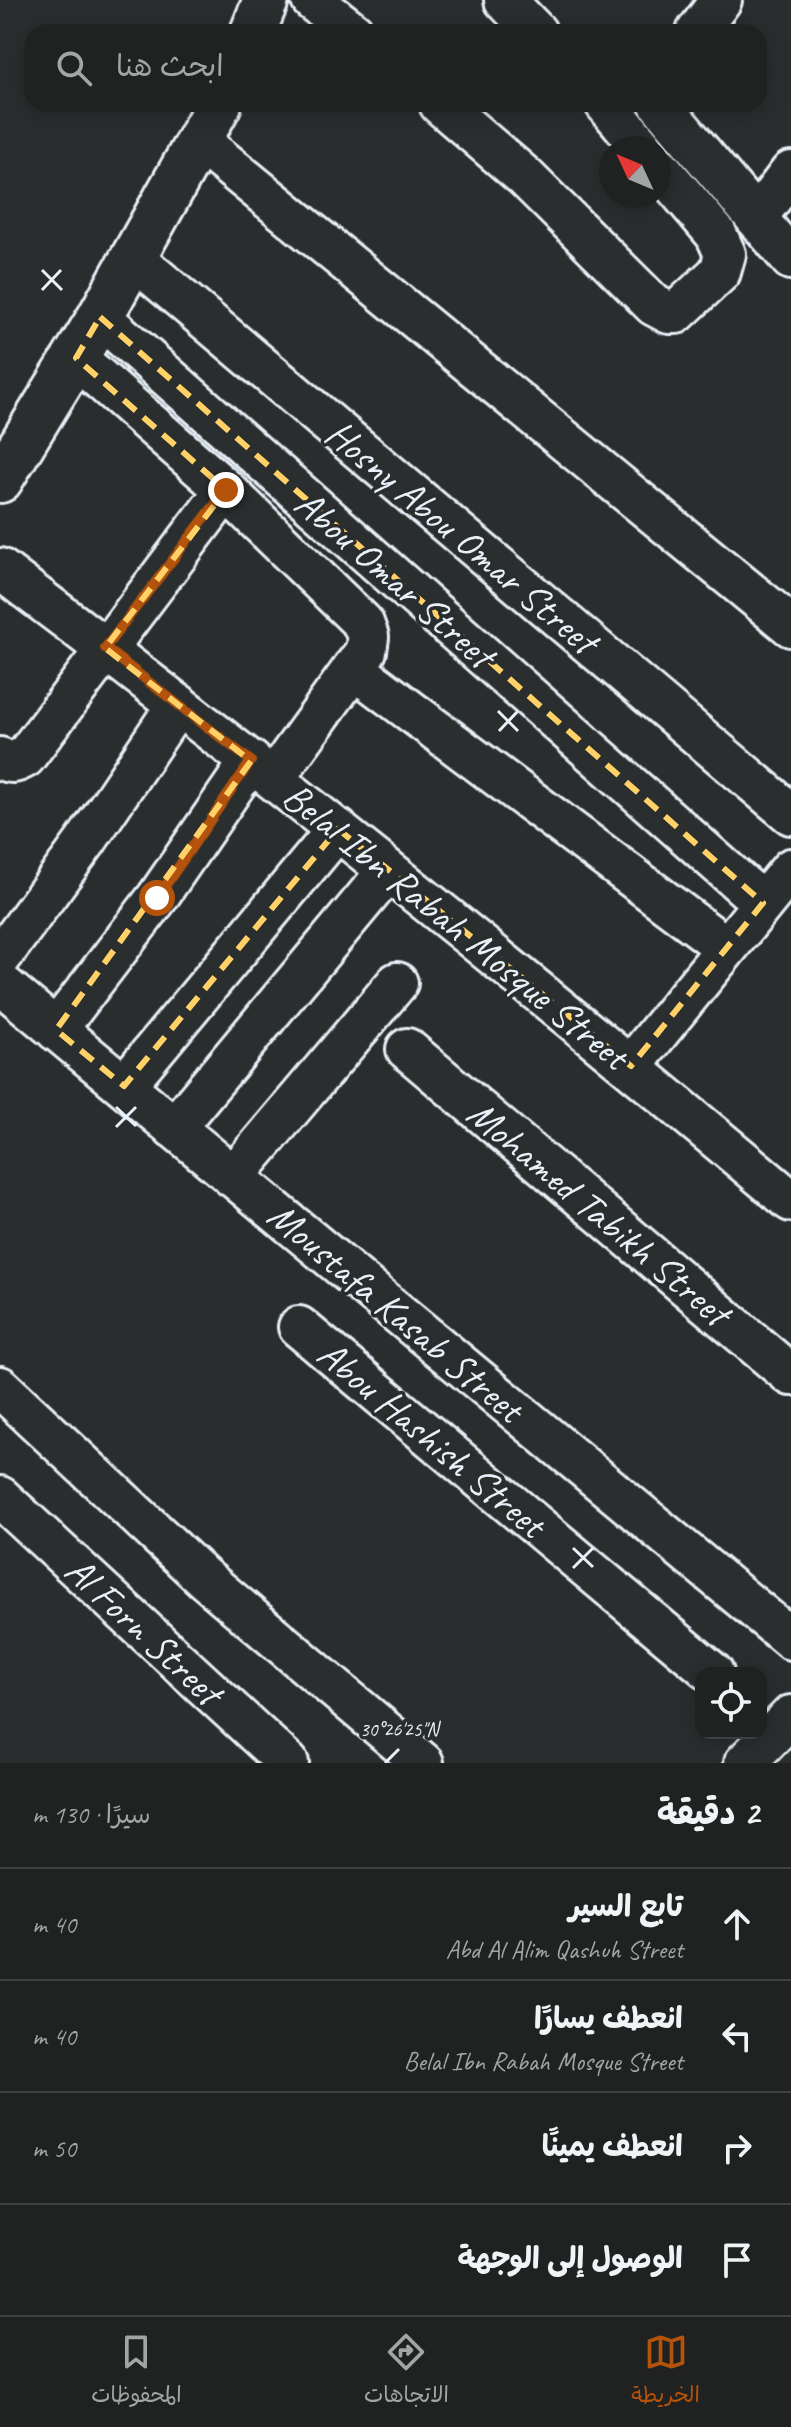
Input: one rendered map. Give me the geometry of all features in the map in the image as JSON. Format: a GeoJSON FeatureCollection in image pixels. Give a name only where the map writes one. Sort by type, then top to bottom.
{"type":"FeatureCollection","features":[{"type":"Feature","properties":{"kind":"main road"},"geometry":{"type":"LineString","coordinates":[[256,24],[266,0]]}},
{"type":"Feature","properties":{"kind":"main road"},"geometry":{"type":"LineString","coordinates":[[0,480],[76,358],[209,123]]}},
{"type":"Feature","properties":{"kind":"street"},"geometry":{"type":"LineString","coordinates":[[312,0],[343,24]]}},
{"type":"Feature","properties":{"kind":"street"},"geometry":{"type":"LineString","coordinates":[[505,0],[528,24]]}},
{"type":"Feature","properties":{"kind":"street"},"geometry":{"type":"LineString","coordinates":[[703,24],[721,0]]}},
{"type":"Feature","properties":{"kind":"street"},"geometry":{"type":"LineString","coordinates":[[449,112],[525,177],[654,305],[676,313],[720,272],[725,254],[716,234],[671,181]]}},
{"type":"Feature","properties":{"kind":"street"},"geometry":{"type":"LineString","coordinates":[[613,112],[633,136]]}},
{"type":"Feature","properties":{"kind":"street"},"geometry":{"type":"LineString","coordinates":[[667,112],[791,259]]}},
{"type":"Feature","properties":{"kind":"street"},"geometry":{"type":"LineString","coordinates":[[209,123],[791,626]]}},
{"type":"Feature","properties":{"kind":"street"},"geometry":{"type":"LineString","coordinates":[[756,218],[791,172]]}},
{"type":"Feature","properties":{"kind":"street","name":"Hosny Abou Omar Street"},"geometry":{"type":"LineString","coordinates":[[133,258],[791,814]]}},
{"type":"Feature","properties":{"kind":"street","name":"Abou Omar Street"},"geometry":{"type":"LineString","coordinates":[[100,317],[763,903]]}},
{"type":"Feature","properties":{"kind":"street"},"geometry":{"type":"LineString","coordinates":[[56,1030],[157,898],[262,770],[353,668],[366,651],[368,637],[363,623],[226,490],[76,358]]}},
{"type":"Feature","properties":{"kind":"street"},"geometry":{"type":"LineString","coordinates":[[0,758],[9,763],[25,757],[226,490]]}},
{"type":"Feature","properties":{"kind":"street","name":"Belal Ibn Rabah Mosque Street"},"geometry":{"type":"LineString","coordinates":[[0,569],[338,829],[631,1066],[791,1201]]}},
{"type":"Feature","properties":{"kind":"street"},"geometry":{"type":"LineString","coordinates":[[353,668],[727,948]]}},
{"type":"Feature","properties":{"kind":"street"},"geometry":{"type":"LineString","coordinates":[[0,958],[86,841],[178,704]]}},
{"type":"Feature","properties":{"kind":"street"},"geometry":{"type":"LineString","coordinates":[[124,1086],[338,829]]}},
{"type":"Feature","properties":{"kind":"street"},"geometry":{"type":"LineString","coordinates":[[631,1066],[791,869]]}},
{"type":"Feature","properties":{"kind":"street"},"geometry":{"type":"LineString","coordinates":[[174,1128],[388,871]]}},
{"type":"Feature","properties":{"kind":"street","name":"Moustafa Kasab Street"},"geometry":{"type":"LineString","coordinates":[[0,983],[791,1639]]}},
{"type":"Feature","properties":{"kind":"street"},"geometry":{"type":"LineString","coordinates":[[233,1177],[397,983]]}},
{"type":"Feature","properties":{"kind":"street","name":"Mohamed Tabikh Street"},"geometry":{"type":"LineString","coordinates":[[407,1049],[791,1375]]}},
{"type":"Feature","properties":{"kind":"street","name":"Abou Hashish Street"},"geometry":{"type":"LineString","coordinates":[[299,1327],[706,1667]]}},
{"type":"Feature","properties":{"kind":"street"},"geometry":{"type":"LineString","coordinates":[[0,1387],[204,1578],[423,1763]]}},
{"type":"Feature","properties":{"kind":"street","name":"Al Forn Street"},"geometry":{"type":"LineString","coordinates":[[0,1497],[288,1763]]}},
{"type":"Feature","properties":{"kind":"street"},"geometry":{"type":"LineString","coordinates":[[745,1763],[777,1719]]}},
{"type":"Feature","properties":{"kind":"highlighted area"},"geometry":{"type":"Polygon","coordinates":[[[100,317],[763,903],[631,1066],[338,829],[124,1086],[56,1030],[251,761],[105,648],[226,490],[76,358],[100,317]]]}},
{"type":"Feature","properties":{"kind":"route"},"geometry":{"type":"LineString","coordinates":[[157,898],[251,761],[105,648],[226,490]]}}]}
